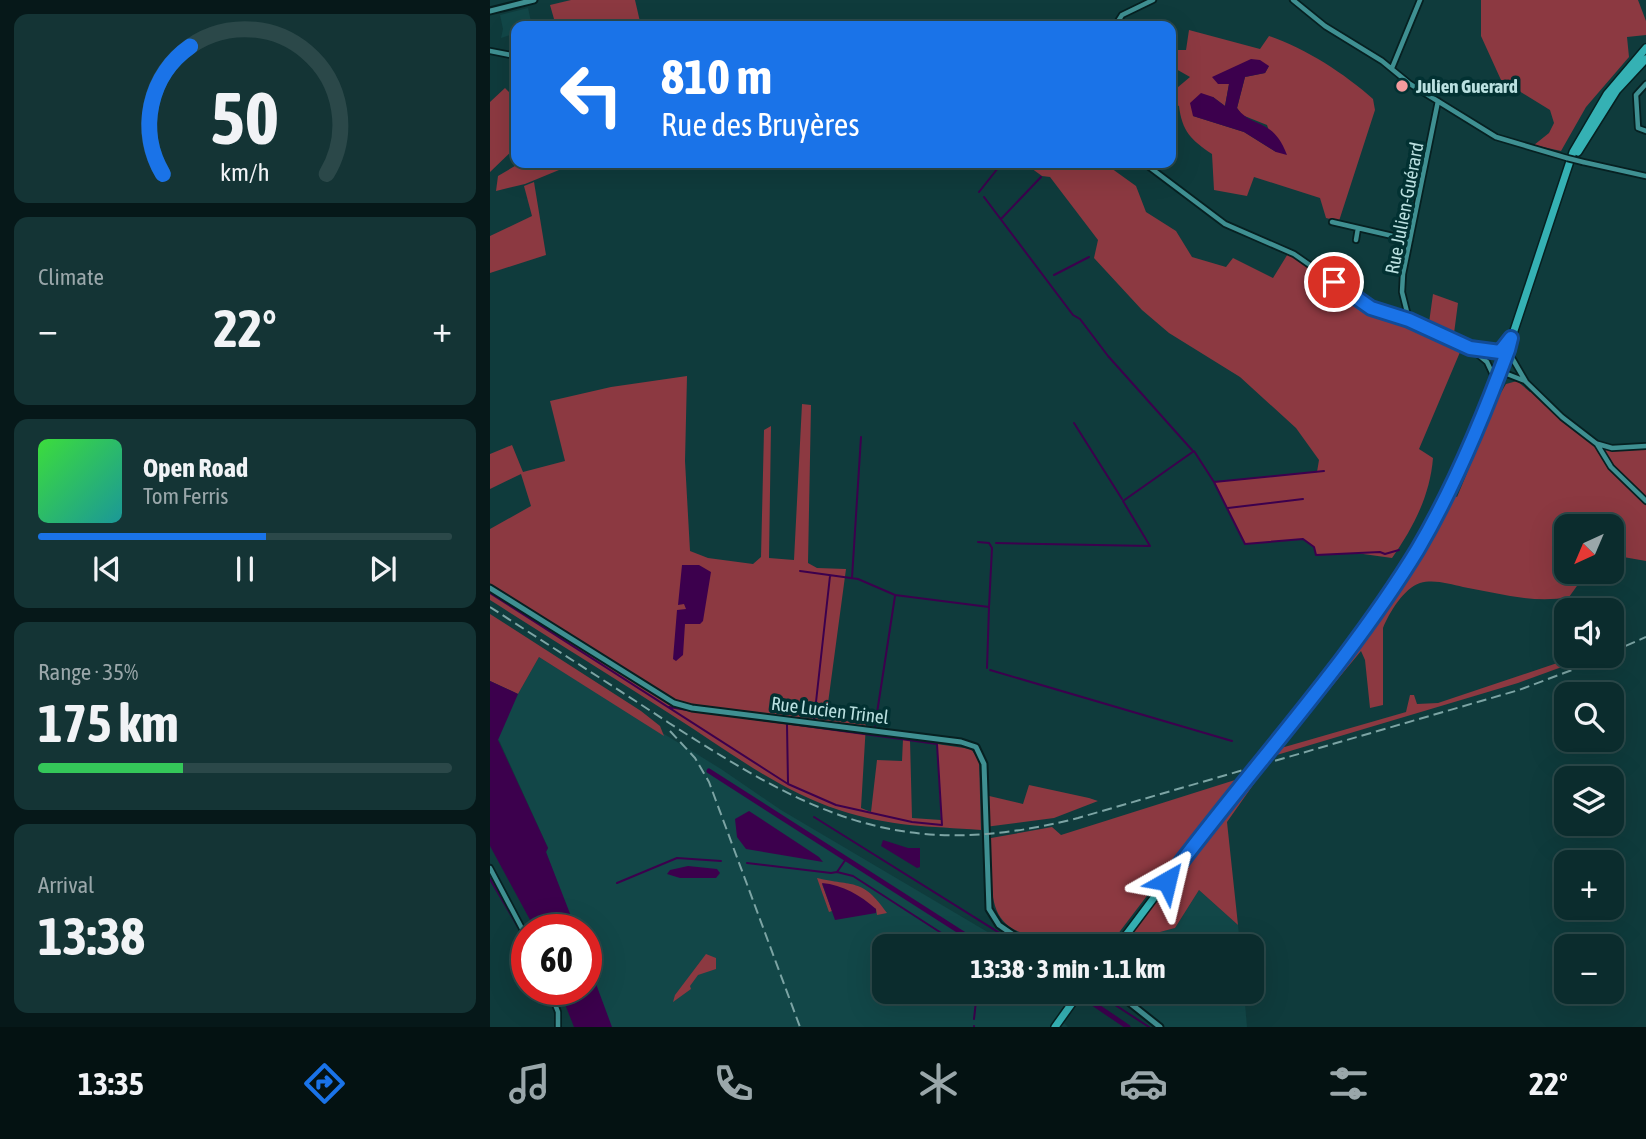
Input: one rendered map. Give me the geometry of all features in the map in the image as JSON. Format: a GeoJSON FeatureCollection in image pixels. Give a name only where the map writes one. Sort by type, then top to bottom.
{"type":"FeatureCollection","features":[{"type":"Feature","properties":{"kind":"main road"},"geometry":{"type":"LineString","coordinates":[[1127,934],[1391,590],[1447,495],[1495,381],[1558,194],[1586,126],[1623,72],[1646,48]]}},
{"type":"Feature","properties":{"kind":"main road"},"geometry":{"type":"LineString","coordinates":[[1558,194],[1590,131],[1617,90],[1646,59]]}},
{"type":"Feature","properties":{"kind":"main road"},"geometry":{"type":"LineString","coordinates":[[1055,1027],[1071,1004]]}},
{"type":"Feature","properties":{"kind":"street"},"geometry":{"type":"LineString","coordinates":[[490,11],[531,0]]}},
{"type":"Feature","properties":{"kind":"street"},"geometry":{"type":"LineString","coordinates":[[1118,21],[1122,15],[1153,0]]}},
{"type":"Feature","properties":{"kind":"street"},"geometry":{"type":"LineString","coordinates":[[1293,0],[1325,26],[1392,68],[1410,84],[1507,143],[1646,176]]}},
{"type":"Feature","properties":{"kind":"street"},"geometry":{"type":"LineString","coordinates":[[1392,68],[1420,0]]}},
{"type":"Feature","properties":{"kind":"street"},"geometry":{"type":"LineString","coordinates":[[490,51],[511,55]]}},
{"type":"Feature","properties":{"kind":"street"},"geometry":{"type":"LineString","coordinates":[[1646,85],[1636,94],[1638,128],[1646,131]]}},
{"type":"Feature","properties":{"kind":"street","name":"Rue Julien-Guérard"},"geometry":{"type":"LineString","coordinates":[[1409,320],[1402,292],[1438,101]]}},
{"type":"Feature","properties":{"kind":"street"},"geometry":{"type":"LineString","coordinates":[[1151,168],[1224,224],[1294,254],[1371,308],[1409,320],[1470,348],[1490,353],[1507,349],[1526,382],[1562,417],[1597,444],[1611,467],[1646,501]]}},
{"type":"Feature","properties":{"kind":"street"},"geometry":{"type":"LineString","coordinates":[[1332,222],[1410,240]]}},
{"type":"Feature","properties":{"kind":"street"},"geometry":{"type":"LineString","coordinates":[[1356,240],[1358,228]]}},
{"type":"Feature","properties":{"kind":"street"},"geometry":{"type":"LineString","coordinates":[[1470,348],[1487,362],[1495,381],[1507,374],[1526,382]]}},
{"type":"Feature","properties":{"kind":"street"},"geometry":{"type":"LineString","coordinates":[[1597,444],[1612,448],[1646,446]]}},
{"type":"Feature","properties":{"kind":"street","name":"Rue Lucien Trinel"},"geometry":{"type":"LineString","coordinates":[[490,589],[674,703],[976,747],[984,764],[989,909],[999,925],[1012,934]]}},
{"type":"Feature","properties":{"kind":"street"},"geometry":{"type":"LineString","coordinates":[[490,868],[514,914]]}},
{"type":"Feature","properties":{"kind":"street"},"geometry":{"type":"LineString","coordinates":[[555,1005],[558,1027]]}},
{"type":"Feature","properties":{"kind":"street"},"geometry":{"type":"LineString","coordinates":[[1132,1005],[1160,1027]]}},
{"type":"Feature","properties":{"kind":"shaded area"},"geometry":{"type":"Polygon","coordinates":[[[571,0],[635,0],[640,21],[555,21],[550,5],[571,0]]]}},
{"type":"Feature","properties":{"kind":"shaded area"},"geometry":{"type":"Polygon","coordinates":[[[1481,0],[1638,0],[1646,21],[1646,35],[1627,37],[1629,57],[1586,107],[1561,151],[1534,145],[1549,133],[1554,123],[1550,110],[1501,80],[1481,36],[1481,0]]]}},
{"type":"Feature","properties":{"kind":"shaded area"},"geometry":{"type":"Polygon","coordinates":[[[528,8],[531,21],[511,21],[511,35],[501,38],[503,29],[500,15],[528,8]]]}},
{"type":"Feature","properties":{"kind":"shaded area"},"geometry":{"type":"Polygon","coordinates":[[[1189,30],[1260,49],[1269,36],[1324,63],[1373,99],[1375,110],[1339,221],[1326,218],[1320,198],[1254,177],[1247,196],[1214,190],[1212,154],[1189,134],[1182,122],[1179,106],[1176,105],[1176,89],[1190,77],[1176,69],[1176,50],[1186,50],[1189,30]],[[1269,66],[1229,84],[1225,106],[1213,97],[1193,116],[1244,132],[1276,152],[1267,125],[1242,115],[1237,108],[1245,77],[1265,73],[1269,66]]]}},
{"type":"Feature","properties":{"kind":"shaded area"},"geometry":{"type":"Polygon","coordinates":[[[1251,59],[1260,60],[1269,66],[1265,73],[1245,77],[1237,108],[1249,119],[1269,129],[1287,155],[1276,152],[1244,132],[1193,116],[1190,103],[1201,93],[1213,97],[1225,106],[1229,84],[1218,84],[1212,77],[1251,59]]]}},
{"type":"Feature","properties":{"kind":"shaded area"},"geometry":{"type":"Polygon","coordinates":[[[505,88],[511,94],[511,152],[490,172],[490,102],[505,88]]]}},
{"type":"Feature","properties":{"kind":"shaded area"},"geometry":{"type":"Polygon","coordinates":[[[512,168],[564,168],[525,184],[496,191],[498,176],[512,168]]]}},
{"type":"Feature","properties":{"kind":"shaded area"},"geometry":{"type":"Polygon","coordinates":[[[1031,168],[1111,168],[1136,186],[1146,212],[1176,231],[1192,257],[1226,267],[1233,258],[1273,278],[1289,252],[1371,308],[1409,320],[1428,330],[1433,294],[1458,303],[1453,341],[1463,345],[1419,449],[1433,458],[1428,485],[1413,523],[1392,558],[1356,553],[1316,555],[1314,547],[1303,539],[1245,544],[1214,482],[1317,472],[1319,460],[1296,428],[1240,377],[1169,333],[1142,310],[1094,258],[1098,240],[1050,177],[1042,176],[1031,168]]]}},
{"type":"Feature","properties":{"kind":"shaded area"},"geometry":{"type":"Polygon","coordinates":[[[534,182],[546,255],[490,273],[490,236],[532,216],[524,186],[534,182]]]}},
{"type":"Feature","properties":{"kind":"shaded area"},"geometry":{"type":"Polygon","coordinates":[[[687,376],[685,461],[690,551],[708,558],[753,564],[761,557],[764,430],[771,426],[769,558],[794,560],[802,404],[811,405],[808,563],[817,568],[846,569],[826,718],[866,724],[861,808],[871,812],[877,760],[902,761],[903,739],[910,740],[912,818],[941,820],[937,744],[971,749],[979,760],[981,830],[875,820],[817,802],[756,770],[490,600],[490,529],[531,506],[521,474],[490,489],[490,454],[512,445],[523,472],[565,461],[550,401],[611,387],[687,376]]]}},
{"type":"Feature","properties":{"kind":"shaded area"},"geometry":{"type":"Polygon","coordinates":[[[1517,381],[1530,392],[1533,390],[1597,444],[1607,447],[1646,446],[1646,561],[1624,557],[1624,514],[1554,514],[1554,584],[1578,584],[1569,597],[1542,599],[1502,595],[1436,582],[1414,586],[1398,602],[1383,628],[1383,705],[1370,708],[1365,660],[1361,651],[1281,748],[1406,712],[1410,695],[1414,695],[1417,704],[1438,703],[1554,664],[1554,668],[1559,668],[1518,683],[1267,758],[1407,577],[1453,494],[1457,497],[1506,384],[1517,381]]]}},
{"type":"Feature","properties":{"kind":"shaded area"},"geometry":{"type":"Polygon","coordinates":[[[682,565],[699,565],[711,572],[703,621],[700,624],[685,624],[683,655],[676,661],[673,659],[677,610],[686,609],[684,604],[678,605],[682,565]]]}},
{"type":"Feature","properties":{"kind":"shaded area"},"geometry":{"type":"Polygon","coordinates":[[[490,614],[641,711],[660,726],[664,736],[539,657],[518,694],[490,681],[490,614]]]}},
{"type":"Feature","properties":{"kind":"shaded area"},"geometry":{"type":"Polygon","coordinates":[[[539,657],[721,769],[781,810],[991,934],[872,934],[872,1004],[1077,1004],[1063,1022],[1068,1027],[611,1027],[602,1003],[602,914],[569,914],[546,852],[548,848],[499,740],[490,742],[490,725],[518,694],[539,657]]]}},
{"type":"Feature","properties":{"kind":"shaded area"},"geometry":{"type":"Polygon","coordinates":[[[490,681],[518,694],[498,740],[548,848],[546,852],[570,914],[527,914],[490,846],[490,681]]]}},
{"type":"Feature","properties":{"kind":"shaded area"},"geometry":{"type":"Polygon","coordinates":[[[1263,771],[1227,822],[1238,925],[1199,890],[1175,928],[1159,934],[1131,934],[1254,774],[1263,771]]]}},
{"type":"Feature","properties":{"kind":"shaded area"},"geometry":{"type":"Polygon","coordinates":[[[1235,780],[1118,934],[1026,934],[1008,925],[999,915],[992,884],[991,838],[1052,827],[1061,835],[1235,780]]]}},
{"type":"Feature","properties":{"kind":"shaded area"},"geometry":{"type":"Polygon","coordinates":[[[1029,785],[1098,801],[1054,818],[985,827],[985,795],[1023,804],[1029,785]]]}},
{"type":"Feature","properties":{"kind":"shaded area"},"geometry":{"type":"Polygon","coordinates":[[[749,811],[823,862],[746,849],[737,837],[735,819],[749,811]]]}},
{"type":"Feature","properties":{"kind":"shaded area"},"geometry":{"type":"Polygon","coordinates":[[[883,840],[908,848],[920,848],[920,867],[917,868],[881,846],[883,840]]]}},
{"type":"Feature","properties":{"kind":"shaded area"},"geometry":{"type":"Polygon","coordinates":[[[688,866],[717,869],[720,873],[716,878],[680,878],[667,874],[670,870],[688,866]]]}},
{"type":"Feature","properties":{"kind":"shaded area"},"geometry":{"type":"Polygon","coordinates":[[[817,878],[863,888],[887,913],[877,915],[876,909],[822,884],[832,911],[829,912],[817,878]]]}},
{"type":"Feature","properties":{"kind":"shaded area"},"geometry":{"type":"Polygon","coordinates":[[[822,883],[837,886],[864,899],[876,909],[876,913],[835,920],[822,883]]]}},
{"type":"Feature","properties":{"kind":"shaded area"},"geometry":{"type":"Polygon","coordinates":[[[1199,890],[1238,925],[1239,934],[1159,934],[1175,928],[1199,890]]]}},
{"type":"Feature","properties":{"kind":"shaded area"},"geometry":{"type":"Polygon","coordinates":[[[706,954],[716,958],[716,969],[698,975],[690,986],[691,989],[673,1002],[675,995],[706,954]]]}},
{"type":"Feature","properties":{"kind":"shaded area"},"geometry":{"type":"Polygon","coordinates":[[[602,1000],[612,1027],[574,1027],[565,1005],[602,1005],[602,1000]]]}},
{"type":"Feature","properties":{"kind":"shaded area"},"geometry":{"type":"Polygon","coordinates":[[[1133,1004],[1245,1004],[1247,1027],[1160,1027],[1133,1004]]]}},
{"type":"Feature","properties":{"kind":"waterway"},"geometry":{"type":"LineString","coordinates":[[979,192],[998,168]]}},
{"type":"Feature","properties":{"kind":"waterway"},"geometry":{"type":"LineString","coordinates":[[1001,219],[1041,177]]}},
{"type":"Feature","properties":{"kind":"waterway"},"geometry":{"type":"LineString","coordinates":[[984,197],[1073,315],[1080,319],[1108,356],[1192,450]]}},
{"type":"Feature","properties":{"kind":"waterway"},"geometry":{"type":"LineString","coordinates":[[1054,275],[1089,257]]}},
{"type":"Feature","properties":{"kind":"waterway"},"geometry":{"type":"LineString","coordinates":[[1074,423],[1122,499]]}},
{"type":"Feature","properties":{"kind":"waterway"},"geometry":{"type":"LineString","coordinates":[[852,578],[861,437]]}},
{"type":"Feature","properties":{"kind":"waterway"},"geometry":{"type":"LineString","coordinates":[[996,543],[1150,546],[1123,501],[1194,451],[1214,482],[1245,544],[1303,539],[1314,547],[1316,555],[1385,554],[1399,550]]}},
{"type":"Feature","properties":{"kind":"waterway"},"geometry":{"type":"LineString","coordinates":[[1214,482],[1324,471]]}},
{"type":"Feature","properties":{"kind":"waterway"},"geometry":{"type":"LineString","coordinates":[[1228,508],[1303,499]]}},
{"type":"Feature","properties":{"kind":"waterway"},"geometry":{"type":"LineString","coordinates":[[978,542],[989,543],[992,548],[989,607]]}},
{"type":"Feature","properties":{"kind":"waterway"},"geometry":{"type":"LineString","coordinates":[[800,571],[858,579],[895,595],[989,607],[987,668]]}},
{"type":"Feature","properties":{"kind":"waterway"},"geometry":{"type":"LineString","coordinates":[[814,720],[830,576]]}},
{"type":"Feature","properties":{"kind":"waterway"},"geometry":{"type":"LineString","coordinates":[[490,593],[788,784],[836,805],[912,822],[942,825],[937,744],[726,715]]}},
{"type":"Feature","properties":{"kind":"waterway"},"geometry":{"type":"LineString","coordinates":[[875,726],[895,596]]}},
{"type":"Feature","properties":{"kind":"waterway"},"geometry":{"type":"LineString","coordinates":[[990,670],[1232,741]]}},
{"type":"Feature","properties":{"kind":"waterway"},"geometry":{"type":"LineString","coordinates":[[669,707],[693,711]]}},
{"type":"Feature","properties":{"kind":"waterway"},"geometry":{"type":"LineString","coordinates":[[787,725],[788,783]]}},
{"type":"Feature","properties":{"kind":"waterway"},"geometry":{"type":"LineString","coordinates":[[709,771],[964,934]]}},
{"type":"Feature","properties":{"kind":"waterway"},"geometry":{"type":"LineString","coordinates":[[814,817],[1001,934]]}},
{"type":"Feature","properties":{"kind":"waterway"},"geometry":{"type":"LineString","coordinates":[[617,883],[677,858],[721,861]]}},
{"type":"Feature","properties":{"kind":"waterway"},"geometry":{"type":"LineString","coordinates":[[747,863],[831,873],[837,872],[846,859]]}},
{"type":"Feature","properties":{"kind":"waterway"},"geometry":{"type":"LineString","coordinates":[[837,872],[853,876],[943,934]]}},
{"type":"Feature","properties":{"kind":"waterway"},"geometry":{"type":"LineString","coordinates":[[490,879],[511,915]]}},
{"type":"Feature","properties":{"kind":"waterway"},"geometry":{"type":"LineString","coordinates":[[974,1019],[976,1004]]}},
{"type":"Feature","properties":{"kind":"waterway"},"geometry":{"type":"LineString","coordinates":[[1094,1004],[1128,1027]]}},
{"type":"Feature","properties":{"kind":"waterway"},"geometry":{"type":"LineString","coordinates":[[1114,1004],[1149,1027]]}},
{"type":"Feature","properties":{"kind":"railway"},"geometry":{"type":"LineString","coordinates":[[490,607],[721,756],[816,806],[862,822],[909,832],[960,835],[1016,831],[1078,818],[1519,690],[1577,668]]}},
{"type":"Feature","properties":{"kind":"railway"},"geometry":{"type":"LineString","coordinates":[[1624,647],[1646,637]]}},
{"type":"Feature","properties":{"kind":"railway"},"geometry":{"type":"LineString","coordinates":[[670,731],[695,758],[709,782],[800,1027]]}},
{"type":"Feature","properties":{"kind":"place","name":"Julien Guerard"},"geometry":{"type":"Point","coordinates":[1402,86]}},
{"type":"Feature","properties":{"kind":"route"},"geometry":{"type":"LineString","coordinates":[[1167,881],[1221,808],[1382,604],[1400,576],[1430,528],[1460,470],[1508,350],[1511,338],[1506,348],[1490,353],[1448,340],[1409,320],[1401,320],[1371,308],[1334,282]]}}]}
